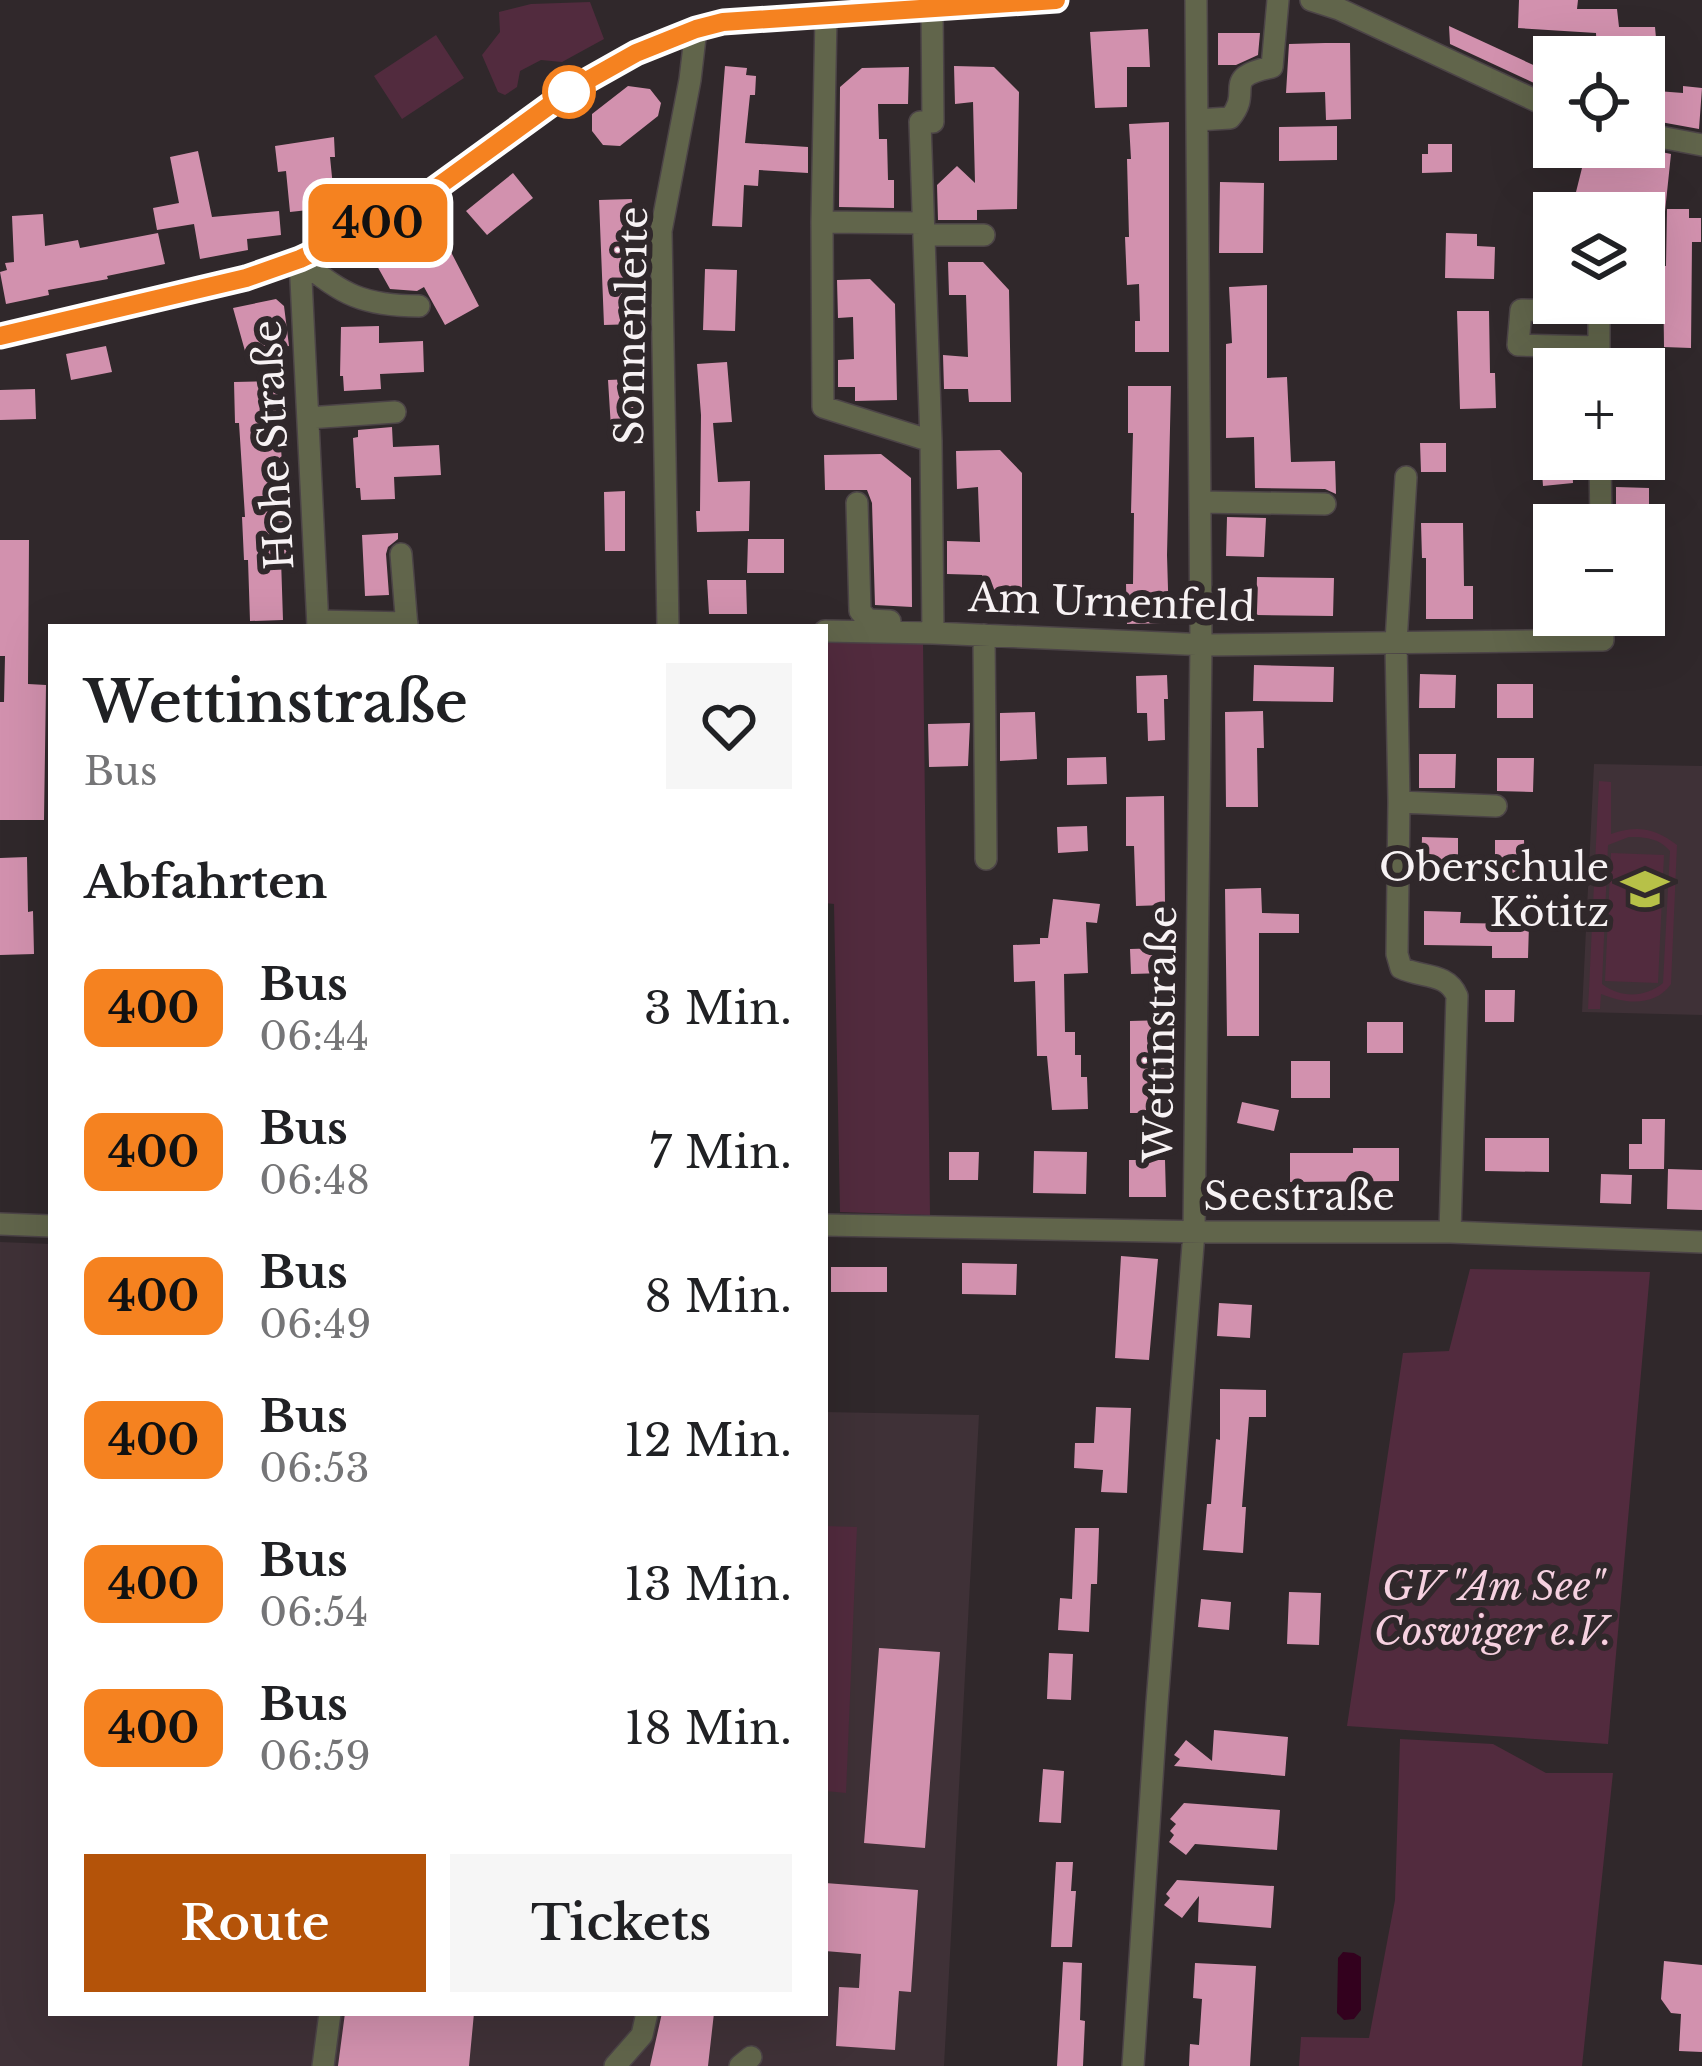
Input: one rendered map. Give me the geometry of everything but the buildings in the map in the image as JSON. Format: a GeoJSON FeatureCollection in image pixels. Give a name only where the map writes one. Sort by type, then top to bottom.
{"type":"FeatureCollection","features":[{"type":"Feature","properties":{"kind":"street"},"geometry":{"type":"LineString","coordinates":[[0,336],[246,278],[300,259],[407,209],[572,89],[636,53],[696,29],[723,22],[1056,0]]}},
{"type":"Feature","properties":{"kind":"street","name":"Wettinstraße"},"geometry":{"type":"LineString","coordinates":[[1133,2066],[1194,1232],[1201,644],[1196,0]]}},
{"type":"Feature","properties":{"kind":"street"},"geometry":{"type":"LineString","coordinates":[[1197,120],[1230,118],[1239,108],[1239,82],[1249,72],[1272,67],[1278,0]]}},
{"type":"Feature","properties":{"kind":"street"},"geometry":{"type":"LineString","coordinates":[[1311,0],[1533,99]]}},
{"type":"Feature","properties":{"kind":"street"},"geometry":{"type":"LineString","coordinates":[[857,503],[860,611],[868,620],[933,628],[920,122],[933,122],[932,8]]}},
{"type":"Feature","properties":{"kind":"street"},"geometry":{"type":"LineString","coordinates":[[826,16],[823,407],[931,440]]}},
{"type":"Feature","properties":{"kind":"street","name":"Sonnenleite"},"geometry":{"type":"LineString","coordinates":[[668,624],[661,231],[696,29]]}},
{"type":"Feature","properties":{"kind":"street"},"geometry":{"type":"LineString","coordinates":[[1665,138],[1702,145]]}},
{"type":"Feature","properties":{"kind":"street"},"geometry":{"type":"LineString","coordinates":[[822,222],[984,235]]}},
{"type":"Feature","properties":{"kind":"street"},"geometry":{"type":"LineString","coordinates":[[300,259],[328,284],[345,292],[382,306],[419,306]]}},
{"type":"Feature","properties":{"kind":"street","name":"Hohe Straße"},"geometry":{"type":"LineString","coordinates":[[300,259],[318,624]]}},
{"type":"Feature","properties":{"kind":"street"},"geometry":{"type":"LineString","coordinates":[[308,418],[395,412]]}},
{"type":"Feature","properties":{"kind":"street"},"geometry":{"type":"LineString","coordinates":[[1406,477],[1396,642],[1397,954],[1401,968],[1442,978],[1452,984],[1457,996],[1450,1232]]}},
{"type":"Feature","properties":{"kind":"street"},"geometry":{"type":"LineString","coordinates":[[1200,502],[1325,504]]}},
{"type":"Feature","properties":{"kind":"street"},"geometry":{"type":"LineString","coordinates":[[401,554],[407,624]]}},
{"type":"Feature","properties":{"kind":"street","name":"Am Urnenfeld"},"geometry":{"type":"LineString","coordinates":[[828,632],[933,628],[984,635],[1201,644],[1603,640],[1603,636]]}},
{"type":"Feature","properties":{"kind":"street"},"geometry":{"type":"LineString","coordinates":[[984,635],[986,859]]}},
{"type":"Feature","properties":{"kind":"street"},"geometry":{"type":"LineString","coordinates":[[1399,802],[1496,806]]}},
{"type":"Feature","properties":{"kind":"street"},"geometry":{"type":"LineString","coordinates":[[0,1224],[48,1226]]}},
{"type":"Feature","properties":{"kind":"street","name":"Seestraße"},"geometry":{"type":"LineString","coordinates":[[828,1225],[1450,1232],[1702,1242]]}},
{"type":"Feature","properties":{"kind":"street"},"geometry":{"type":"LineString","coordinates":[[322,2066],[330,2016]]}},
{"type":"Feature","properties":{"kind":"street"},"geometry":{"type":"LineString","coordinates":[[615,2066],[642,2035],[646,2016]]}},
{"type":"Feature","properties":{"kind":"shaded area","name":"Oberschule Kötitz"},"geometry":{"type":"Polygon","coordinates":[[[1594,764],[1702,766],[1702,1015],[1582,1012],[1594,764]]]}},
{"type":"Feature","properties":{"kind":"shaded area"},"geometry":{"type":"Polygon","coordinates":[[[0,1242],[48,1244],[48,2016],[828,2016],[828,1412],[979,1415],[944,2066],[0,2066],[0,1242]]]}},
{"type":"Feature","properties":{"kind":"shaded area"},"geometry":{"type":"Polygon","coordinates":[[[1343,1952],[1361,1957],[1361,2010],[1354,2019],[1344,2020],[1337,2013],[1338,1958],[1343,1952]]]}},
{"type":"Feature","properties":{"kind":"green space"},"geometry":{"type":"Polygon","coordinates":[[[590,2],[604,39],[562,62],[541,60],[520,71],[517,87],[505,95],[498,92],[482,55],[500,32],[499,12],[531,4],[590,2]]]}},
{"type":"Feature","properties":{"kind":"green space"},"geometry":{"type":"Polygon","coordinates":[[[436,35],[464,78],[402,119],[374,76],[436,35]]]}},
{"type":"Feature","properties":{"kind":"green space"},"geometry":{"type":"Polygon","coordinates":[[[828,640],[923,642],[930,1215],[840,1212],[834,904],[828,903],[828,640]]]}},
{"type":"Feature","properties":{"kind":"green space"},"geometry":{"type":"Polygon","coordinates":[[[1599,781],[1611,782],[1611,834],[1646,830],[1677,845],[1671,984],[1648,1000],[1601,994],[1600,1009],[1588,1009],[1599,781]],[[1629,837],[1608,845],[1602,984],[1633,994],[1663,983],[1670,851],[1656,841],[1629,837]]]}},
{"type":"Feature","properties":{"kind":"green space"},"geometry":{"type":"Polygon","coordinates":[[[1611,853],[1664,855],[1658,983],[1605,981],[1611,853]]]}},
{"type":"Feature","properties":{"kind":"green space","name":"GV \"Am See\" Coswiger e.V."},"geometry":{"type":"Polygon","coordinates":[[[1470,1269],[1650,1272],[1608,1744],[1347,1726],[1403,1353],[1449,1351],[1470,1269]]]}},
{"type":"Feature","properties":{"kind":"green space"},"geometry":{"type":"Polygon","coordinates":[[[828,1526],[857,1527],[846,1793],[828,1791],[828,1526]]]}},
{"type":"Feature","properties":{"kind":"green space"},"geometry":{"type":"Polygon","coordinates":[[[1400,1739],[1493,1744],[1546,1773],[1613,1773],[1582,2066],[1299,2066],[1301,2037],[1369,2038],[1395,1900],[1400,1739]]]}},
{"type":"Feature","properties":{"kind":"bus line","name":"400"},"geometry":{"type":"LineString","coordinates":[[0,336],[246,278],[300,259],[407,209],[572,89],[636,53],[696,29],[723,22],[1056,0]]}},
{"type":"Feature","properties":{"kind":"place","name":"Oberschule Kötitz"},"geometry":{"type":"Point","coordinates":[1645,889]}}]}
